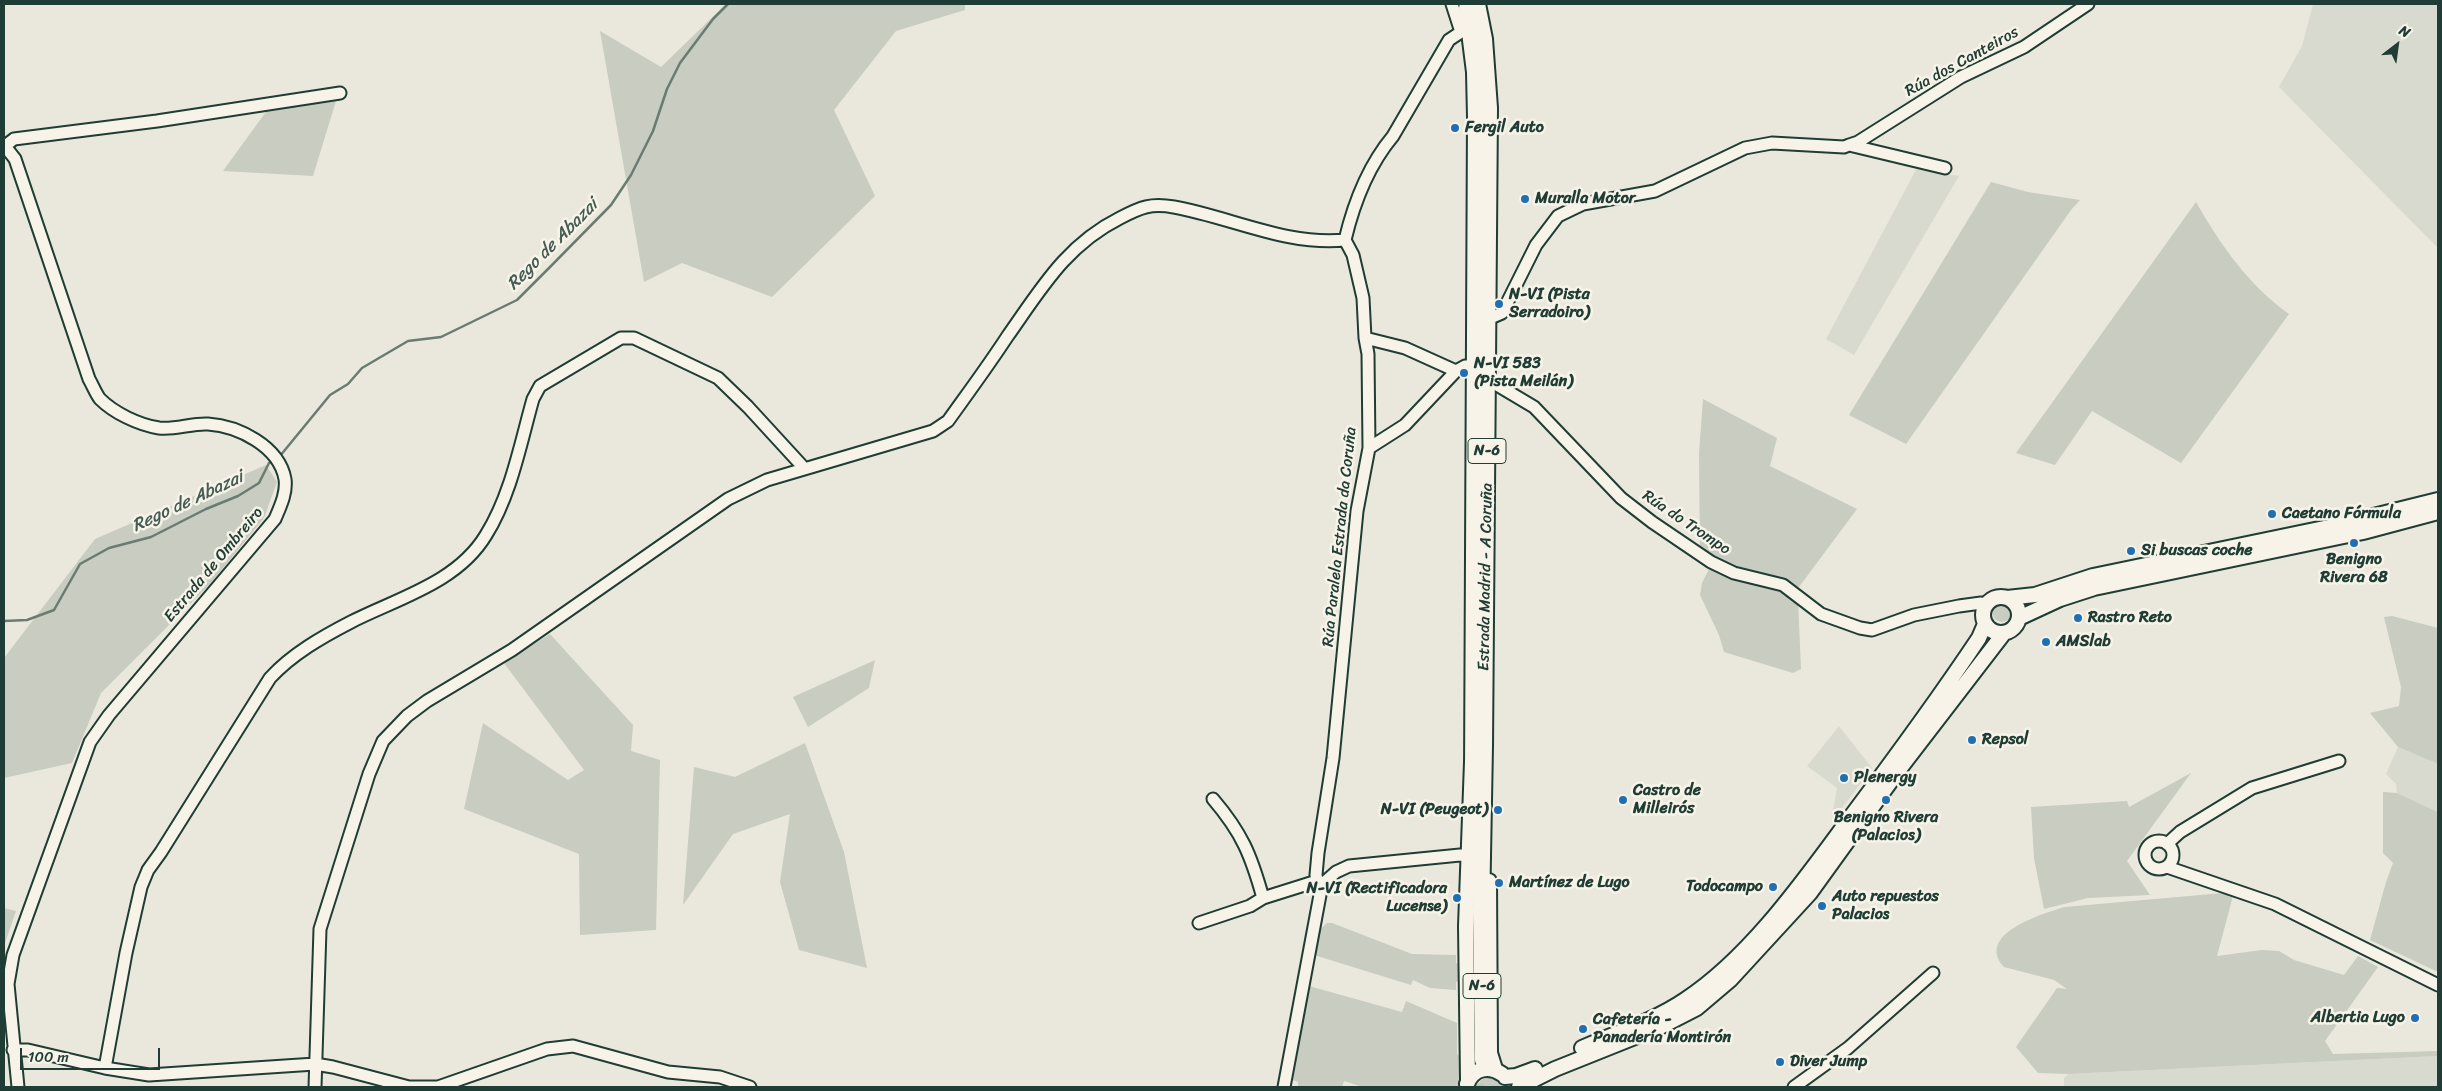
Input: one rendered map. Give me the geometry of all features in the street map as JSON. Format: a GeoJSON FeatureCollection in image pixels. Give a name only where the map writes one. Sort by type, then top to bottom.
{"type":"FeatureCollection","features":[{"type":"Feature","properties":{"kind":"highway","name":"Estrada Madrid - A Coruña"},"geometry":{"type":"LineString","coordinates":[[1466,4],[1466,31],[1475,72],[1476,117],[1475,366],[1481,911],[1494,1071]]}},
{"type":"Feature","properties":{"kind":"highway","name":"Estrada Madrid - A Coruña"},"geometry":{"type":"LineString","coordinates":[[1477,4],[1484,39],[1488,108],[1488,319],[1479,746]]}},
{"type":"Feature","properties":{"kind":"main road"},"geometry":{"type":"LineString","coordinates":[[2004,633],[1993,632],[1984,624],[1982,618],[1985,605],[1995,598],[2035,595],[2093,576],[2329,527],[2438,500]]}},
{"type":"Feature","properties":{"kind":"main road"},"geometry":{"type":"LineString","coordinates":[[2019,618],[2060,599],[2094,588],[2363,532],[2438,512]]}},
{"type":"Feature","properties":{"kind":"main road"},"geometry":{"type":"LineString","coordinates":[[1519,1087],[1555,1068],[1660,1027],[1697,1008],[1730,980],[1810,893],[1901,767],[2004,633],[2014,628],[2019,618],[2018,608],[2007,598]]}},
{"type":"Feature","properties":{"kind":"main road"},"geometry":{"type":"LineString","coordinates":[[1467,1084],[1472,1075],[1482,1069],[1524,1074],[1668,1010],[1685,1000],[1718,975],[1766,926],[1800,886],[1960,667],[1979,638],[1984,624]]}},
{"type":"Feature","properties":{"kind":"main road"},"geometry":{"type":"LineString","coordinates":[[1467,1084],[1466,926],[1468,856],[1479,746]]}},
{"type":"Feature","properties":{"kind":"main road"},"geometry":{"type":"LineString","coordinates":[[1532,1087],[1555,1068]]}},
{"type":"Feature","properties":{"kind":"street"},"geometry":{"type":"LineString","coordinates":[[315,1087],[320,929],[369,774],[383,741],[407,716],[427,701],[512,650],[728,499],[767,480],[932,431],[948,421],[1048,279],[1069,253],[1087,237],[1136,209],[1152,204],[1324,242],[1345,240],[1350,218],[1366,178],[1382,150],[1394,136],[1449,40],[1466,31],[1452,4]]}},
{"type":"Feature","properties":{"kind":"street","name":"Rúa dos Canteiros"},"geometry":{"type":"LineString","coordinates":[[1849,145],[1961,76],[2024,47],[2088,4]]}},
{"type":"Feature","properties":{"kind":"street"},"geometry":{"type":"LineString","coordinates":[[4,146],[14,139],[157,121],[340,93]]}},
{"type":"Feature","properties":{"kind":"street"},"geometry":{"type":"LineString","coordinates":[[1488,319],[1502,313],[1536,245],[1558,216],[1582,204],[1655,191],[1745,148],[1772,143],[1844,147],[1849,145],[1945,168]]}},
{"type":"Feature","properties":{"kind":"street","name":"Estrada de Ombreiro"},"geometry":{"type":"LineString","coordinates":[[4,146],[14,159],[89,379],[99,398],[112,409],[129,418],[158,428],[207,424],[227,427],[246,435],[264,446],[278,461],[285,479],[283,499],[275,519],[109,715],[90,742],[12,955],[8,984],[8,1031],[13,1050],[18,1087]]}},
{"type":"Feature","properties":{"kind":"street","name":"Rúa Paralela Estrada da Coruña"},"geometry":{"type":"LineString","coordinates":[[1284,1087],[1320,894],[1318,884],[1318,853],[1333,758],[1357,510],[1369,448],[1368,354],[1365,338],[1363,298],[1352,255],[1345,240]]}},
{"type":"Feature","properties":{"kind":"street"},"geometry":{"type":"LineString","coordinates":[[105,1068],[126,953],[141,887],[148,870],[270,678],[282,666],[311,645],[350,622],[403,599],[458,569],[469,558],[486,536],[499,510],[533,400],[540,386],[562,371],[621,338],[634,338],[718,378],[748,406],[804,468]]}},
{"type":"Feature","properties":{"kind":"street"},"geometry":{"type":"LineString","coordinates":[[1365,338],[1406,348],[1456,371]]}},
{"type":"Feature","properties":{"kind":"street"},"geometry":{"type":"LineString","coordinates":[[1369,448],[1405,424],[1456,371],[1465,366],[1475,366]]}},
{"type":"Feature","properties":{"kind":"street","name":"Rúa do Trompo"},"geometry":{"type":"LineString","coordinates":[[1487,380],[1534,408],[1621,498],[1652,522],[1711,562],[1734,573],[1783,585],[1821,614],[1860,628],[1872,630],[1914,615],[1959,606],[1981,603],[1985,605]]}},
{"type":"Feature","properties":{"kind":"street"},"geometry":{"type":"LineString","coordinates":[[2167,844],[2180,832],[2252,788],[2339,761]]}},
{"type":"Feature","properties":{"kind":"street"},"geometry":{"type":"LineString","coordinates":[[1213,799],[1240,834],[1255,870],[1263,898]]}},
{"type":"Feature","properties":{"kind":"street"},"geometry":{"type":"LineString","coordinates":[[2167,867],[2172,861],[2173,854],[2167,844],[2159,842],[2151,844],[2145,855],[2148,863],[2154,868],[2167,867],[2275,904],[2438,985]]}},
{"type":"Feature","properties":{"kind":"street"},"geometry":{"type":"LineString","coordinates":[[1199,923],[1250,906],[1263,898],[1318,884],[1349,866],[1460,855],[1468,856]]}},
{"type":"Feature","properties":{"kind":"street"},"geometry":{"type":"LineString","coordinates":[[1794,1087],[1854,1042],[1933,973]]}},
{"type":"Feature","properties":{"kind":"street"},"geometry":{"type":"LineString","coordinates":[[13,1050],[28,1050],[105,1068],[149,1075],[315,1064],[333,1066],[409,1087],[438,1087],[547,1049],[573,1046],[668,1072],[720,1077],[750,1087]]}},
{"type":"Feature","properties":{"kind":"shaded area"},"geometry":{"type":"Polygon","coordinates":[[[726,4],[965,4],[965,10],[896,31],[834,110],[875,196],[772,297],[682,263],[644,282],[600,31],[661,67],[726,4]]]}},
{"type":"Feature","properties":{"kind":"shaded area"},"geometry":{"type":"Polygon","coordinates":[[[2313,4],[2438,4],[2438,248],[2279,87],[2302,46],[2313,4]]]}},
{"type":"Feature","properties":{"kind":"shaded area"},"geometry":{"type":"Polygon","coordinates":[[[336,101],[313,176],[223,171],[268,109],[336,101]]]}},
{"type":"Feature","properties":{"kind":"shaded area"},"geometry":{"type":"Polygon","coordinates":[[[1918,166],[1940,173],[1959,176],[1854,355],[1826,339],[1918,166]]]}},
{"type":"Feature","properties":{"kind":"shaded area"},"geometry":{"type":"Polygon","coordinates":[[[1991,182],[2028,192],[2080,200],[2071,210],[1906,444],[1849,415],[1991,182]]]}},
{"type":"Feature","properties":{"kind":"shaded area"},"geometry":{"type":"Polygon","coordinates":[[[2196,202],[2225,249],[2248,277],[2261,291],[2289,314],[2181,463],[2092,411],[2055,465],[2016,453],[2196,202]]]}},
{"type":"Feature","properties":{"kind":"shaded area"},"geometry":{"type":"Polygon","coordinates":[[[1703,399],[1777,438],[1770,466],[1857,509],[1796,591],[1801,669],[1793,673],[1724,652],[1719,635],[1700,595],[1702,583],[1714,559],[1700,551],[1699,453],[1703,399]]]}},
{"type":"Feature","properties":{"kind":"shaded area"},"geometry":{"type":"Polygon","coordinates":[[[266,465],[277,482],[264,518],[210,584],[101,693],[72,763],[4,778],[4,658],[95,539],[266,465]]]}},
{"type":"Feature","properties":{"kind":"shaded area"},"geometry":{"type":"Polygon","coordinates":[[[1998,602],[2006,602],[2012,608],[2012,616],[2006,622],[1998,622],[1992,616],[1992,608],[1998,602]]]}},
{"type":"Feature","properties":{"kind":"shaded area"},"geometry":{"type":"Polygon","coordinates":[[[2392,616],[2438,628],[2438,764],[2398,747],[2370,713],[2399,706],[2401,687],[2384,617],[2392,616]]]}},
{"type":"Feature","properties":{"kind":"shaded area"},"geometry":{"type":"Polygon","coordinates":[[[550,634],[633,725],[631,751],[660,760],[656,930],[580,935],[579,854],[464,809],[483,723],[568,780],[584,770],[504,663],[550,634]]]}},
{"type":"Feature","properties":{"kind":"shaded area"},"geometry":{"type":"Polygon","coordinates":[[[875,660],[869,688],[808,727],[793,697],[875,660]]]}},
{"type":"Feature","properties":{"kind":"shaded area","name":"Plenergy"},"geometry":{"type":"Polygon","coordinates":[[[1839,726],[1872,768],[1834,819],[1832,817],[1837,788],[1807,766],[1839,726]]]}},
{"type":"Feature","properties":{"kind":"shaded area"},"geometry":{"type":"Polygon","coordinates":[[[805,743],[844,852],[867,968],[799,950],[780,882],[790,814],[733,834],[683,905],[694,767],[735,777],[805,743]]]}},
{"type":"Feature","properties":{"kind":"shaded area"},"geometry":{"type":"Polygon","coordinates":[[[2398,747],[2438,764],[2438,812],[2397,793],[2396,784],[2386,774],[2398,747]]]}},
{"type":"Feature","properties":{"kind":"shaded area"},"geometry":{"type":"Polygon","coordinates":[[[2191,773],[2127,861],[2150,895],[2088,898],[2044,909],[2034,858],[2031,807],[2127,801],[2129,807],[2191,773]]]}},
{"type":"Feature","properties":{"kind":"shaded area"},"geometry":{"type":"Polygon","coordinates":[[[2383,792],[2397,793],[2438,812],[2438,972],[2370,940],[2393,863],[2383,853],[2383,792]]]}},
{"type":"Feature","properties":{"kind":"shaded area"},"geometry":{"type":"Polygon","coordinates":[[[2234,892],[2217,956],[2262,950],[2279,951],[2294,960],[2344,975],[2358,956],[2378,967],[2325,1041],[2333,1054],[2438,1051],[2438,1056],[2068,1074],[2038,1073],[2016,1047],[2057,988],[2067,989],[2054,980],[2004,967],[1997,955],[1998,945],[2005,935],[2015,927],[2042,914],[2065,907],[2234,892]]]}},
{"type":"Feature","properties":{"kind":"shaded area"},"geometry":{"type":"Polygon","coordinates":[[[4,908],[16,911],[4,946],[4,908]]]}},
{"type":"Feature","properties":{"kind":"shaded area"},"geometry":{"type":"Polygon","coordinates":[[[1327,923],[1332,923],[1412,954],[1456,955],[1456,963],[1460,965],[1460,981],[1456,982],[1456,990],[1430,988],[1413,980],[1411,985],[1314,955],[1318,931],[1327,923]]]}},
{"type":"Feature","properties":{"kind":"shaded area"},"geometry":{"type":"Polygon","coordinates":[[[1309,986],[1402,1012],[1406,1001],[1457,1023],[1457,1054],[1462,1059],[1459,1087],[1363,1087],[1344,1081],[1342,1087],[1298,1087],[1298,1082],[1290,1079],[1309,986]]]}},
{"type":"Feature","properties":{"kind":"shaded area"},"geometry":{"type":"Polygon","coordinates":[[[2438,1056],[2438,1087],[2064,1087],[2064,1078],[2068,1074],[2438,1056]]]}},
{"type":"Feature","properties":{"kind":"shaded area"},"geometry":{"type":"Polygon","coordinates":[[[1490,1077],[1499,1082],[1501,1087],[1476,1087],[1481,1080],[1490,1077]]]}},
{"type":"Feature","properties":{"kind":"waterway","name":"Rego de Abazai"},"geometry":{"type":"LineString","coordinates":[[280,456],[330,395],[348,384],[362,368],[408,341],[441,337],[517,300],[551,266],[611,205],[631,175],[653,131],[667,89],[680,63],[713,19],[728,4]]}},
{"type":"Feature","properties":{"kind":"waterway","name":"Rego de Abazai"},"geometry":{"type":"LineString","coordinates":[[4,621],[27,620],[54,610],[80,564],[109,548],[151,537],[206,509],[238,496],[259,483],[269,463],[273,460]]}},
{"type":"Feature","properties":{"kind":"tunnel"},"geometry":{"type":"LineString","coordinates":[[1475,1060],[1476,1087]]}},
{"type":"Feature","properties":{"kind":"place","name":"Fergil Auto"},"geometry":{"type":"Point","coordinates":[1455,128]}},
{"type":"Feature","properties":{"kind":"place","name":"Muralla Motor"},"geometry":{"type":"Point","coordinates":[1525,199]}},
{"type":"Feature","properties":{"kind":"place","name":"N-VI (Pista Serradoiro)"},"geometry":{"type":"Point","coordinates":[1499,304]}},
{"type":"Feature","properties":{"kind":"place","name":"N-VI 583 (Pista Meilán)"},"geometry":{"type":"Point","coordinates":[1464,373]}},
{"type":"Feature","properties":{"kind":"place","name":"Caetano Fórmula"},"geometry":{"type":"Point","coordinates":[2272,514]}},
{"type":"Feature","properties":{"kind":"place","name":"Benigno Rivera 68"},"geometry":{"type":"Point","coordinates":[2354,543]}},
{"type":"Feature","properties":{"kind":"place","name":"Si buscas coche"},"geometry":{"type":"Point","coordinates":[2131,551]}},
{"type":"Feature","properties":{"kind":"place","name":"Rastro Reto"},"geometry":{"type":"Point","coordinates":[2078,618]}},
{"type":"Feature","properties":{"kind":"place","name":"AMSlab"},"geometry":{"type":"Point","coordinates":[2046,642]}},
{"type":"Feature","properties":{"kind":"place","name":"Repsol"},"geometry":{"type":"Point","coordinates":[1972,740]}},
{"type":"Feature","properties":{"kind":"place","name":"Plenergy"},"geometry":{"type":"Point","coordinates":[1844,778]}},
{"type":"Feature","properties":{"kind":"place","name":"Castro de Milleirós"},"geometry":{"type":"Point","coordinates":[1623,800]}},
{"type":"Feature","properties":{"kind":"place","name":"Benigno Rivera (Palacios)"},"geometry":{"type":"Point","coordinates":[1886,800]}},
{"type":"Feature","properties":{"kind":"place","name":"N-VI (Peugeot)"},"geometry":{"type":"Point","coordinates":[1498,810]}},
{"type":"Feature","properties":{"kind":"place","name":"Martínez de Lugo"},"geometry":{"type":"Point","coordinates":[1499,883]}},
{"type":"Feature","properties":{"kind":"place","name":"Todocampo"},"geometry":{"type":"Point","coordinates":[1773,887]}},
{"type":"Feature","properties":{"kind":"place","name":"N-VI (Rectificadora Lucense)"},"geometry":{"type":"Point","coordinates":[1457,898]}},
{"type":"Feature","properties":{"kind":"place","name":"Auto repuestos Palacios"},"geometry":{"type":"Point","coordinates":[1822,906]}},
{"type":"Feature","properties":{"kind":"place","name":"Albertia Lugo"},"geometry":{"type":"Point","coordinates":[2415,1018]}},
{"type":"Feature","properties":{"kind":"place","name":"Cafetería - Panadería Montirón"},"geometry":{"type":"Point","coordinates":[1583,1029]}},
{"type":"Feature","properties":{"kind":"place","name":"Diver Jump"},"geometry":{"type":"Point","coordinates":[1780,1062]}}]}
